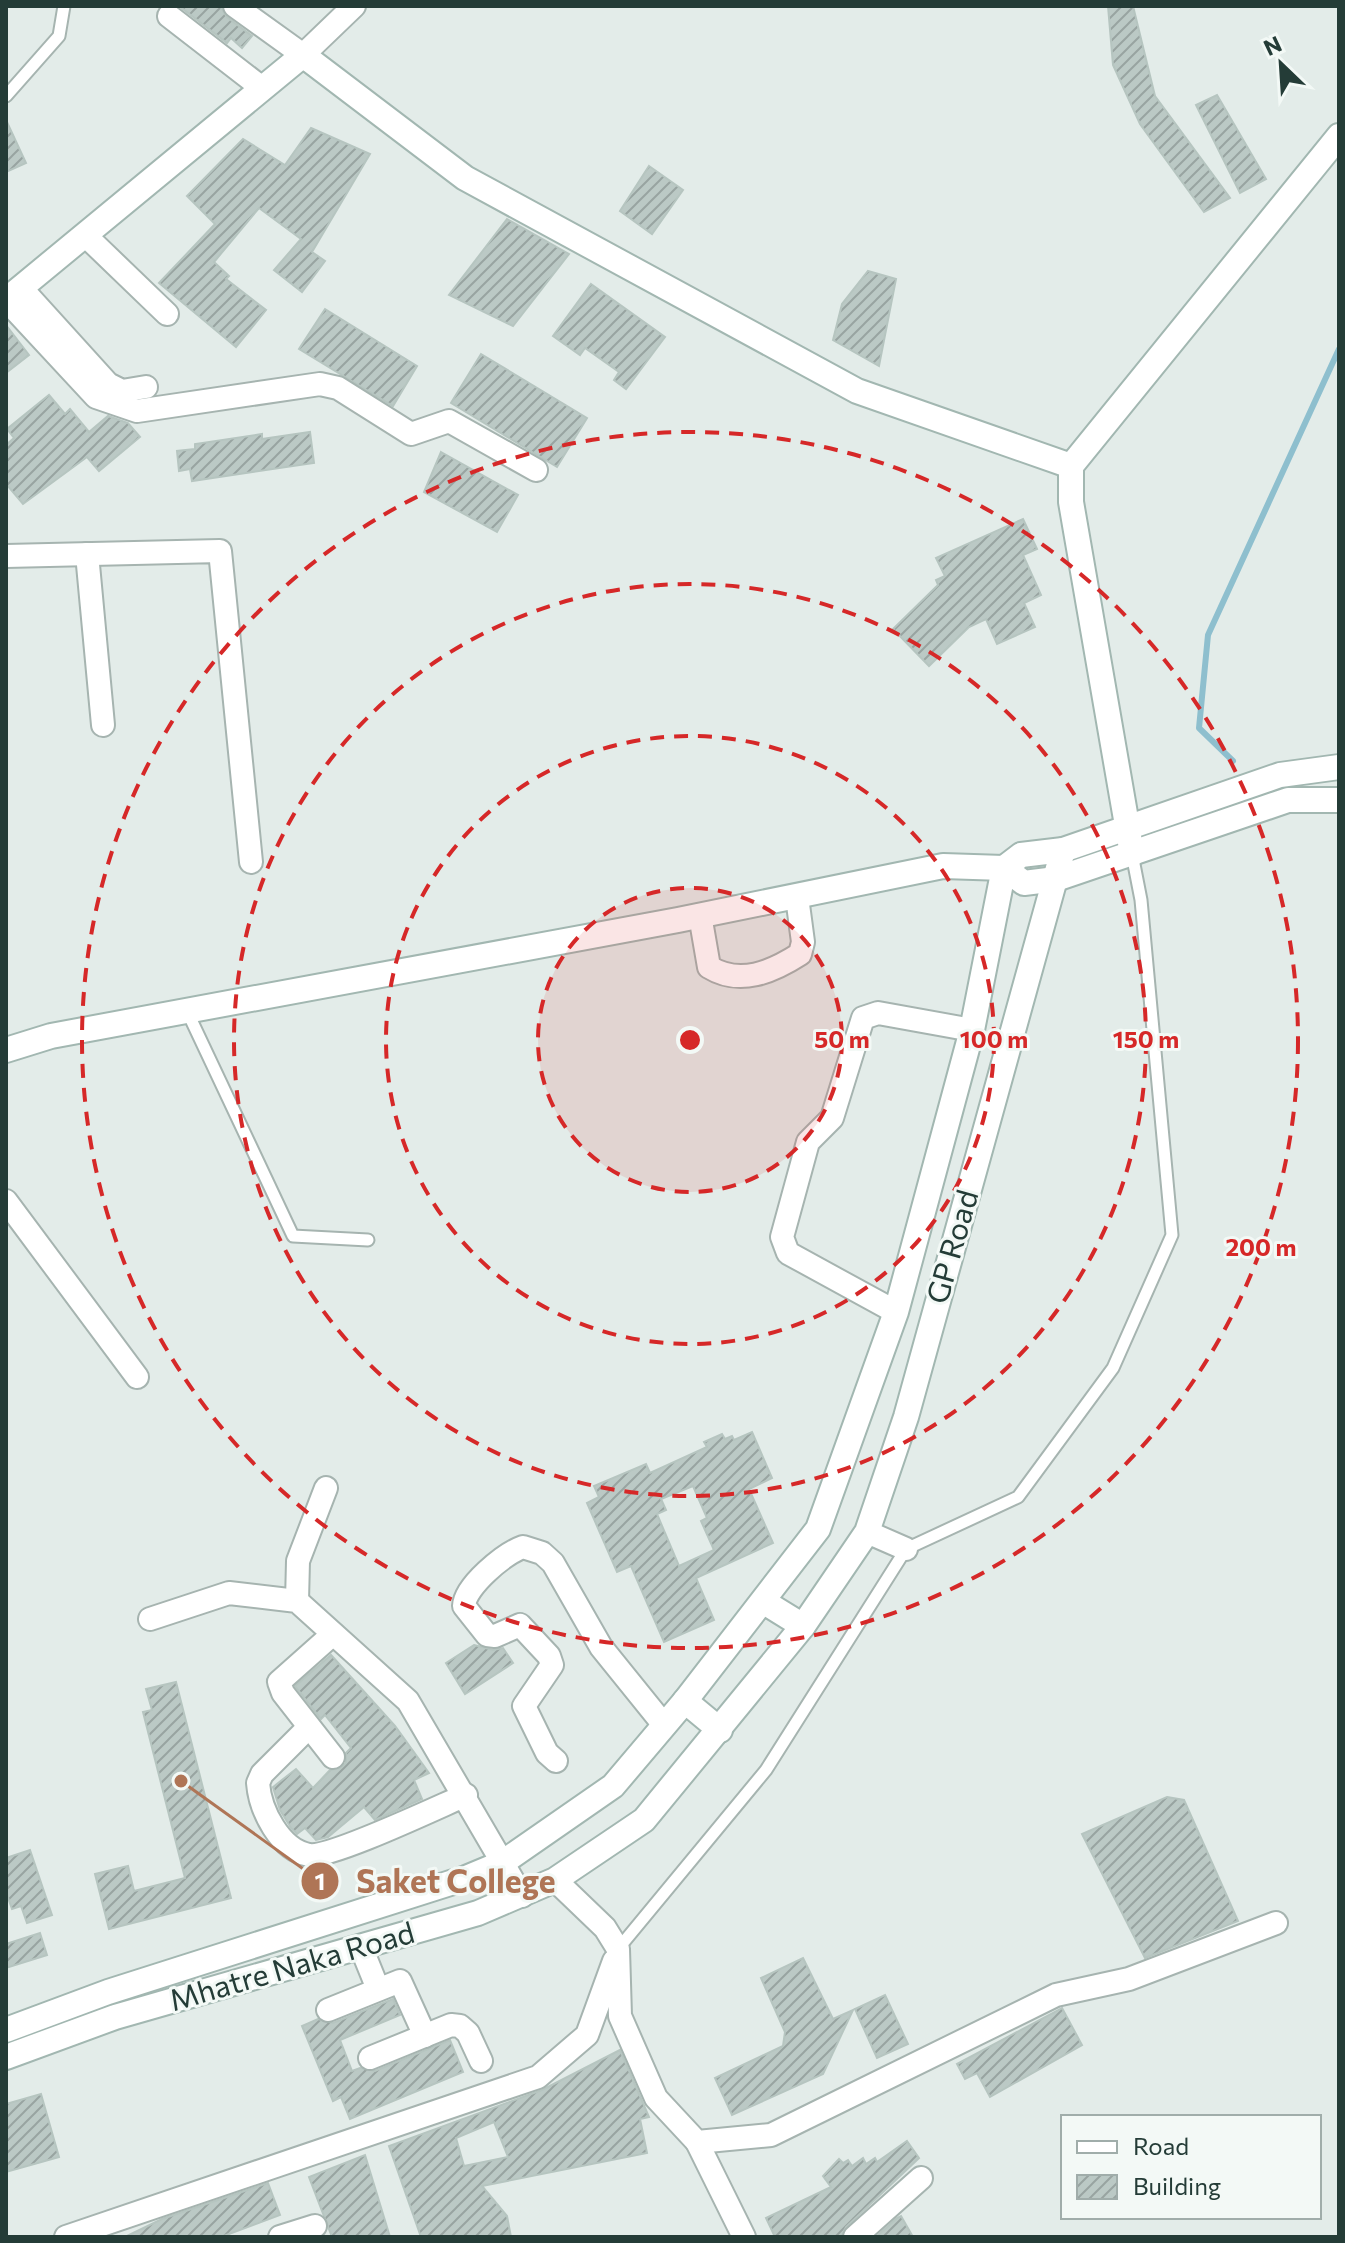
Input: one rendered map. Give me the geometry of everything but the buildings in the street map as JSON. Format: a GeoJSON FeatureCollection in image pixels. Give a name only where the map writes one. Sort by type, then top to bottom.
{"type":"FeatureCollection","features":[{"type":"Feature","properties":{"kind":"street"},"geometry":{"type":"LineString","coordinates":[[235,6],[465,178],[857,391],[1071,466]]}},
{"type":"Feature","properties":{"kind":"street"},"geometry":{"type":"LineString","coordinates":[[11,296],[303,55],[354,6]]}},
{"type":"Feature","properties":{"kind":"street"},"geometry":{"type":"LineString","coordinates":[[169,16],[262,88]]}},
{"type":"Feature","properties":{"kind":"street"},"geometry":{"type":"LineString","coordinates":[[1132,854],[1071,502],[1071,466],[1339,136]]}},
{"type":"Feature","properties":{"kind":"street"},"geometry":{"type":"LineString","coordinates":[[85,235],[167,314]]}},
{"type":"Feature","properties":{"kind":"street"},"geometry":{"type":"LineString","coordinates":[[11,296],[108,384],[122,391],[146,387]]}},
{"type":"Feature","properties":{"kind":"street"},"geometry":{"type":"LineString","coordinates":[[11,296],[96,397],[115,406],[137,411],[320,384],[338,388],[411,434],[449,421],[536,470]]}},
{"type":"Feature","properties":{"kind":"street"},"geometry":{"type":"LineString","coordinates":[[6,556],[220,551],[251,862]]}},
{"type":"Feature","properties":{"kind":"street"},"geometry":{"type":"LineString","coordinates":[[87,554],[103,725]]}},
{"type":"Feature","properties":{"kind":"street"},"geometry":{"type":"LineString","coordinates":[[1004,868],[1021,855],[1063,850],[1280,775],[1339,767]]}},
{"type":"Feature","properties":{"kind":"street"},"geometry":{"type":"LineString","coordinates":[[6,1050],[51,1036],[797,897],[943,866],[1004,868],[1024,883],[1056,879],[1288,800],[1339,800]]}},
{"type":"Feature","properties":{"kind":"street","name":"GP Road"},"geometry":{"type":"LineString","coordinates":[[803,1626],[867,1532],[906,1417],[1063,850]]}},
{"type":"Feature","properties":{"kind":"street","name":"GP Road"},"geometry":{"type":"LineString","coordinates":[[764,1602],[818,1529],[896,1312],[972,1030],[1004,868]]}},
{"type":"Feature","properties":{"kind":"street"},"geometry":{"type":"LineString","coordinates":[[700,915],[709,967],[738,977],[779,967],[800,954],[803,942],[797,897]]}},
{"type":"Feature","properties":{"kind":"street"},"geometry":{"type":"LineString","coordinates":[[896,1312],[788,1253],[782,1243],[786,1223],[808,1142],[832,1118],[863,1018],[878,1013],[972,1030]]}},
{"type":"Feature","properties":{"kind":"street"},"geometry":{"type":"LineString","coordinates":[[6,1201],[137,1377]]}},
{"type":"Feature","properties":{"kind":"street"},"geometry":{"type":"LineString","coordinates":[[297,1601],[298,1561],[326,1488]]}},
{"type":"Feature","properties":{"kind":"street"},"geometry":{"type":"LineString","coordinates":[[867,1532],[906,1549]]}},
{"type":"Feature","properties":{"kind":"street"},"geometry":{"type":"LineString","coordinates":[[556,1761],[547,1753],[524,1706],[552,1665],[549,1656],[520,1625],[495,1636],[487,1635],[464,1606],[468,1592],[509,1554],[523,1547],[542,1553],[553,1563],[601,1647],[664,1725]]}},
{"type":"Feature","properties":{"kind":"street"},"geometry":{"type":"LineString","coordinates":[[150,1619],[229,1593],[297,1601],[408,1701],[466,1795],[522,1896]]}},
{"type":"Feature","properties":{"kind":"street"},"geometry":{"type":"LineString","coordinates":[[764,1602],[803,1626]]}},
{"type":"Feature","properties":{"kind":"street","name":"Mhatre Naka Road"},"geometry":{"type":"LineString","coordinates":[[6,2030],[108,1992],[466,1878],[502,1863],[613,1786],[764,1602]]}},
{"type":"Feature","properties":{"kind":"street","name":"Mhatre Naka Road"},"geometry":{"type":"LineString","coordinates":[[6,2057],[115,2017],[478,1913],[555,1880],[644,1820],[803,1626]]}},
{"type":"Feature","properties":{"kind":"street"},"geometry":{"type":"LineString","coordinates":[[333,1634],[279,1682],[333,1757]]}},
{"type":"Feature","properties":{"kind":"street"},"geometry":{"type":"LineString","coordinates":[[685,1701],[720,1730]]}},
{"type":"Feature","properties":{"kind":"street"},"geometry":{"type":"LineString","coordinates":[[309,1727],[262,1774],[258,1783],[276,1832],[297,1851],[323,1854],[466,1795]]}},
{"type":"Feature","properties":{"kind":"street"},"geometry":{"type":"LineString","coordinates":[[555,1880],[605,1928],[618,1949],[620,2016],[656,2098],[697,2142],[744,2237]]}},
{"type":"Feature","properties":{"kind":"street"},"geometry":{"type":"LineString","coordinates":[[697,2142],[771,2135],[1056,1995],[1129,1979],[1276,1923]]}},
{"type":"Feature","properties":{"kind":"street"},"geometry":{"type":"LineString","coordinates":[[361,1947],[378,1989]]}},
{"type":"Feature","properties":{"kind":"street"},"geometry":{"type":"LineString","coordinates":[[66,2237],[538,2077],[587,2035],[618,1949]]}},
{"type":"Feature","properties":{"kind":"street"},"geometry":{"type":"LineString","coordinates":[[328,2010],[378,1989],[403,1983],[425,2036]]}},
{"type":"Feature","properties":{"kind":"street"},"geometry":{"type":"LineString","coordinates":[[108,1992],[115,2017]]}},
{"type":"Feature","properties":{"kind":"street"},"geometry":{"type":"LineString","coordinates":[[370,2058],[460,2026],[468,2033],[481,2061]]}},
{"type":"Feature","properties":{"kind":"street"},"geometry":{"type":"LineString","coordinates":[[855,2237],[921,2178]]}},
{"type":"Feature","properties":{"kind":"street"},"geometry":{"type":"LineString","coordinates":[[280,2237],[315,2226]]}},
{"type":"Feature","properties":{"kind":"lane"},"geometry":{"type":"LineString","coordinates":[[6,96],[59,36],[64,6]]}},
{"type":"Feature","properties":{"kind":"lane"},"geometry":{"type":"LineString","coordinates":[[618,1949],[766,1770],[906,1549],[1018,1497],[1113,1368],[1172,1235],[1141,900],[1132,854]]}},
{"type":"Feature","properties":{"kind":"lane"},"geometry":{"type":"LineString","coordinates":[[186,1010],[293,1236],[368,1240]]}},
{"type":"Feature","properties":{"kind":"waterway"},"geometry":{"type":"LineString","coordinates":[[1233,761],[1199,728],[1208,635],[1339,349]]}},
{"type":"Feature","properties":{"kind":"place","name":"Saket College"},"geometry":{"type":"Point","coordinates":[181,1781]}}]}
